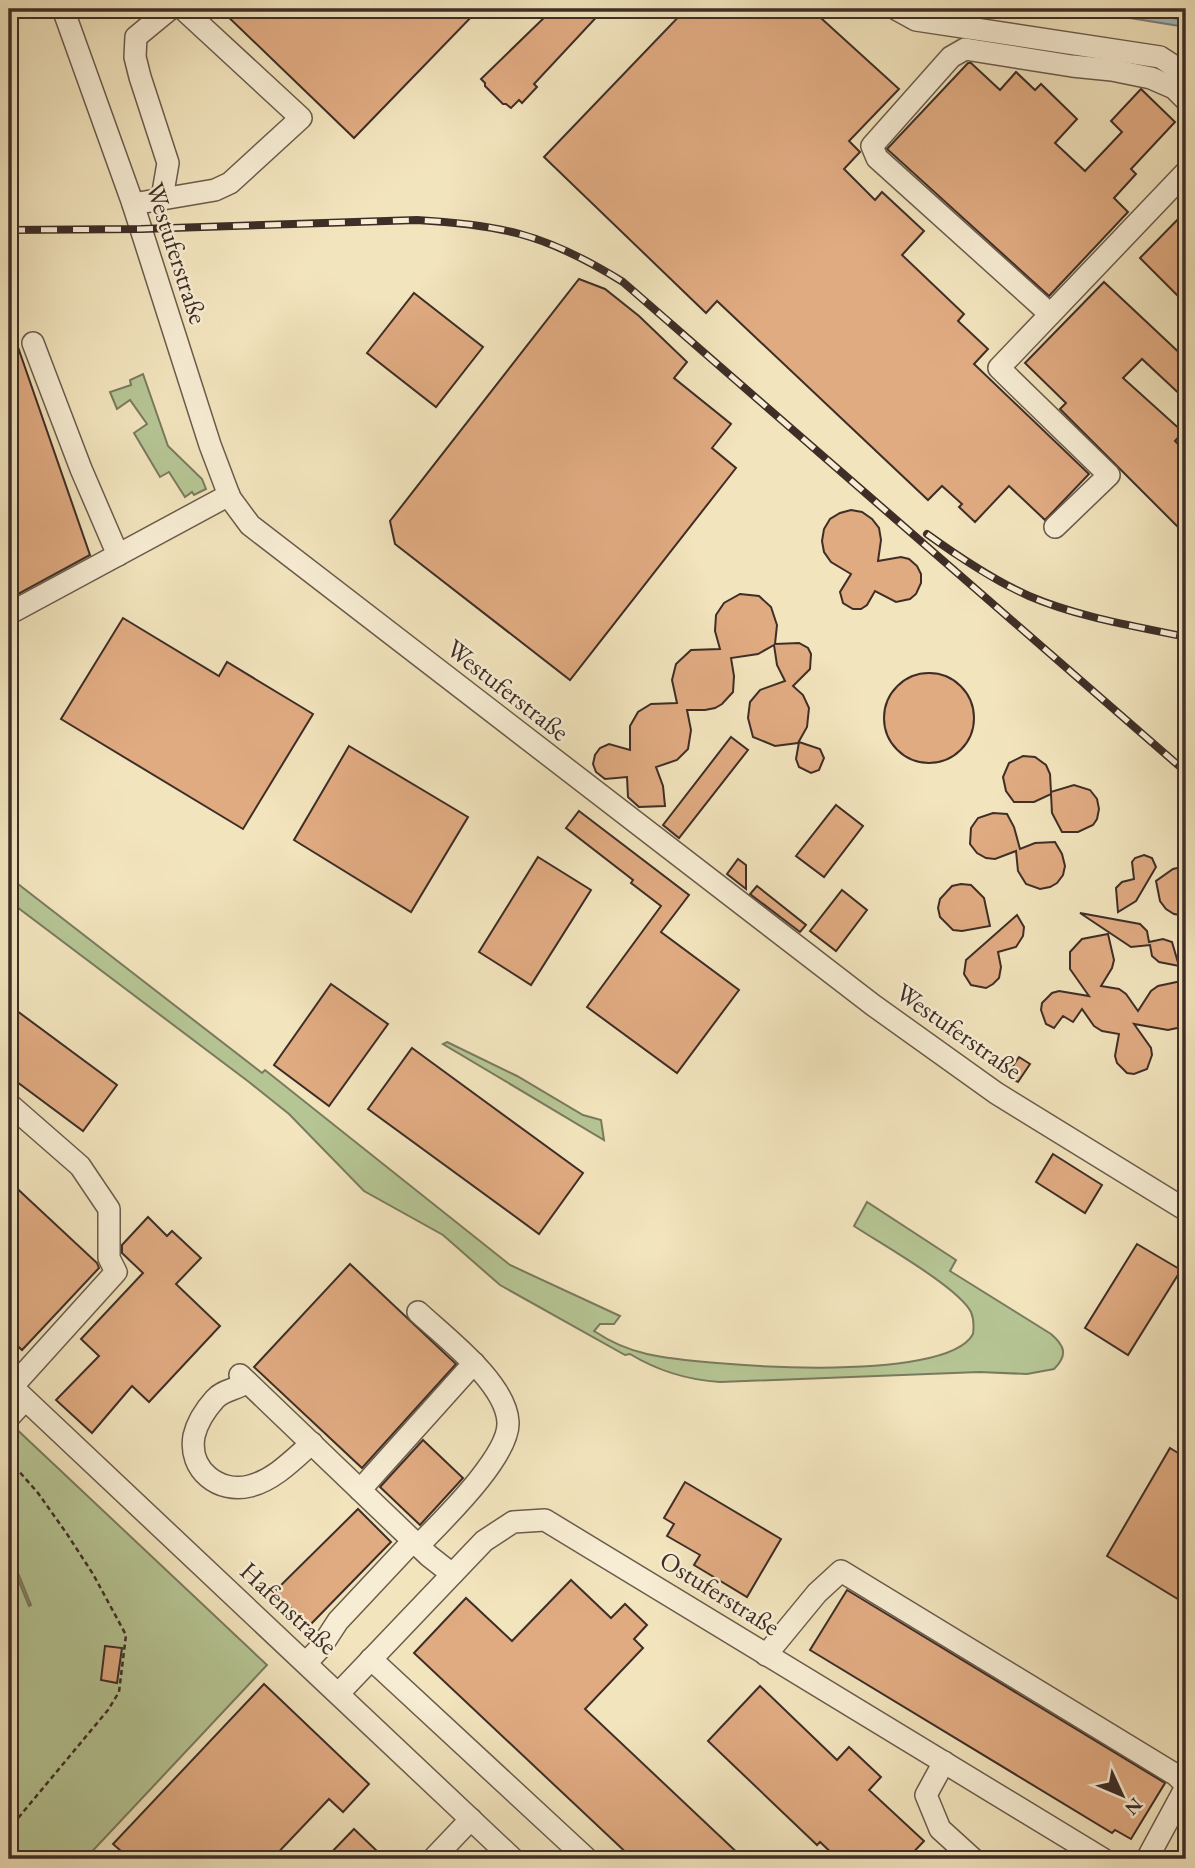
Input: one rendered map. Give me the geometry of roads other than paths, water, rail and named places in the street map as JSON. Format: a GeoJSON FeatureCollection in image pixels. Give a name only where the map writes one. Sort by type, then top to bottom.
{"type":"FeatureCollection","features":[{"type":"Feature","properties":{"kind":"street","name":"Westuferstraße"},"geometry":{"type":"LineString","coordinates":[[63,9],[133,204],[210,445],[229,495],[250,525],[852,990],[996,1093],[1186,1210]]}},
{"type":"Feature","properties":{"kind":"street"},"geometry":{"type":"LineString","coordinates":[[162,198],[168,163],[139,77],[135,57],[136,37],[170,9]]}},
{"type":"Feature","properties":{"kind":"street"},"geometry":{"type":"LineString","coordinates":[[133,204],[215,190],[230,183],[301,118],[183,9]]}},
{"type":"Feature","properties":{"kind":"street"},"geometry":{"type":"LineString","coordinates":[[896,9],[916,20],[1160,57],[1186,74]]}},
{"type":"Feature","properties":{"kind":"street"},"geometry":{"type":"LineString","coordinates":[[1050,314],[877,158],[872,146],[951,57],[965,49],[1151,78],[1174,88],[1186,100]]}},
{"type":"Feature","properties":{"kind":"street"},"geometry":{"type":"LineString","coordinates":[[1055,527],[1109,475],[999,368],[1186,172]]}},
{"type":"Feature","properties":{"kind":"street"},"geometry":{"type":"LineString","coordinates":[[33,343],[81,469],[118,555]]}},
{"type":"Feature","properties":{"kind":"street"},"geometry":{"type":"LineString","coordinates":[[14,611],[229,495]]}},
{"type":"Feature","properties":{"kind":"street"},"geometry":{"type":"LineString","coordinates":[[9,1104],[80,1166],[108,1209],[109,1258],[116,1272],[15,1390],[9,1417]]}},
{"type":"Feature","properties":{"kind":"street"},"geometry":{"type":"LineString","coordinates":[[306,1663],[321,1647],[338,1621],[474,1486],[501,1446],[509,1424],[506,1407],[474,1363],[418,1312]]}},
{"type":"Feature","properties":{"kind":"street"},"geometry":{"type":"LineString","coordinates":[[360,1490],[474,1363]]}},
{"type":"Feature","properties":{"kind":"street"},"geometry":{"type":"LineString","coordinates":[[312,1444],[268,1479],[236,1489],[223,1487],[211,1480],[195,1459],[194,1437],[198,1424],[217,1397],[244,1378],[416,1543],[452,1574]]}},
{"type":"Feature","properties":{"kind":"street","name":"Hafenstraße"},"geometry":{"type":"LineString","coordinates":[[15,1390],[513,1859]]}},
{"type":"Feature","properties":{"kind":"street","name":"Ostuferstraße"},"geometry":{"type":"LineString","coordinates":[[339,1693],[484,1541],[513,1521],[545,1520],[1102,1859]]}},
{"type":"Feature","properties":{"kind":"street"},"geometry":{"type":"LineString","coordinates":[[766,1655],[817,1593],[841,1571],[1176,1775],[1186,1786],[1147,1859]]}},
{"type":"Feature","properties":{"kind":"street"},"geometry":{"type":"LineString","coordinates":[[371,1659],[587,1859]]}},
{"type":"Feature","properties":{"kind":"street"},"geometry":{"type":"LineString","coordinates":[[944,1762],[926,1795],[940,1829],[973,1859]]}},
{"type":"Feature","properties":{"kind":"street"},"geometry":{"type":"LineString","coordinates":[[433,1859],[471,1819]]}},
{"type":"Feature","properties":{"kind":"water"},"geometry":{"type":"Polygon","coordinates":[[[1074,9],[1186,9],[1186,27],[1074,9]]]}},
{"type":"Feature","properties":{"kind":"railway"},"geometry":{"type":"LineString","coordinates":[[9,230],[141,229],[417,220],[469,224],[507,231],[534,238],[573,254],[623,282],[1186,772]]}},
{"type":"Feature","properties":{"kind":"railway"},"geometry":{"type":"LineString","coordinates":[[927,534],[976,568],[1029,596],[1086,615],[1186,637]]}}]}
